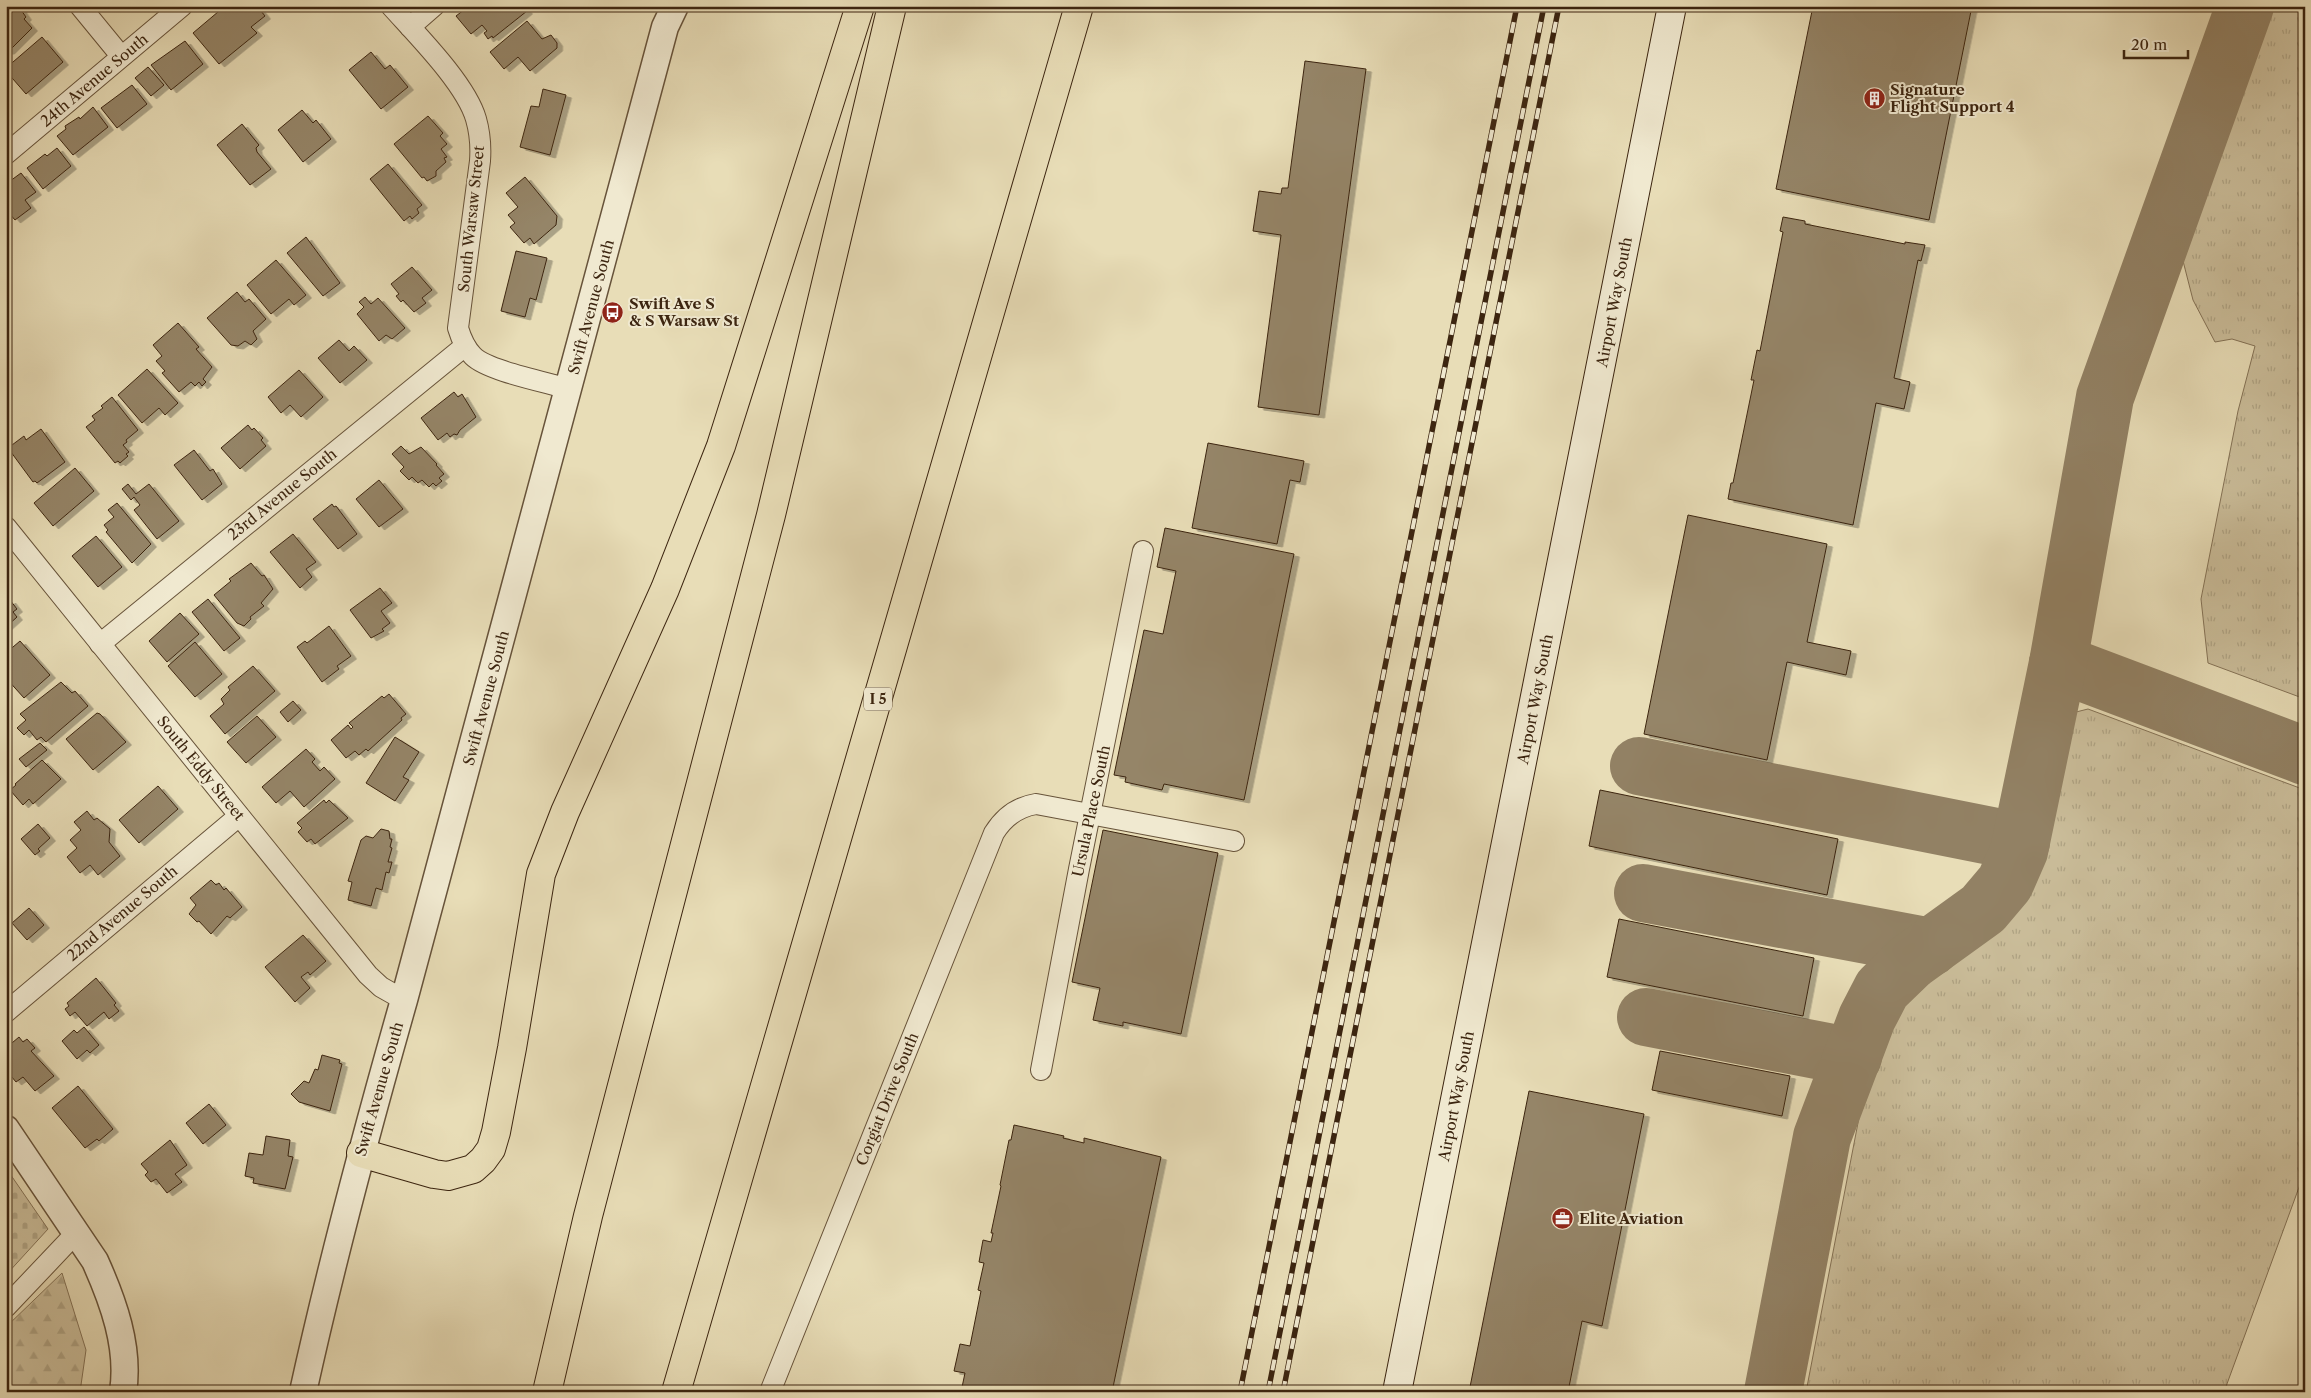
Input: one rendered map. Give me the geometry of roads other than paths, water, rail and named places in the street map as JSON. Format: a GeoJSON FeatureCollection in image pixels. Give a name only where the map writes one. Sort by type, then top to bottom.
{"type":"FeatureCollection","features":[{"type":"Feature","properties":{"kind":"highway"},"geometry":{"type":"LineString","coordinates":[[361,1153],[448,1176],[473,1169],[483,1160],[491,1148],[496,1132],[541,874],[565,812],[665,589],[721,446],[860,6]]}},
{"type":"Feature","properties":{"kind":"highway"},"geometry":{"type":"LineString","coordinates":[[546,1392],[588,1216],[771,515],[892,6]]}},
{"type":"Feature","properties":{"kind":"highway","name":"I 5"},"geometry":{"type":"LineString","coordinates":[[676,1392],[1079,6]]}},
{"type":"Feature","properties":{"kind":"highway"},"geometry":{"type":"LineString","coordinates":[[685,1392],[690,1345]]}},
{"type":"Feature","properties":{"kind":"main road","name":"Airport Way South"},"geometry":{"type":"LineString","coordinates":[[1397,1392],[1672,6]]}},
{"type":"Feature","properties":{"kind":"street"},"geometry":{"type":"LineString","coordinates":[[80,6],[121,56]]}},
{"type":"Feature","properties":{"kind":"street","name":"24th Avenue South"},"geometry":{"type":"LineString","coordinates":[[6,154],[182,6]]}},
{"type":"Feature","properties":{"kind":"street","name":"South Warsaw Street"},"geometry":{"type":"LineString","coordinates":[[391,6],[457,84],[470,104],[481,140],[480,161],[458,328],[465,346]]}},
{"type":"Feature","properties":{"kind":"street"},"geometry":{"type":"LineString","coordinates":[[410,27],[434,6]]}},
{"type":"Feature","properties":{"kind":"street","name":"Swift Avenue South"},"geometry":{"type":"LineString","coordinates":[[303,1392],[327,1282],[361,1153],[404,1000],[669,13]]}},
{"type":"Feature","properties":{"kind":"street"},"geometry":{"type":"LineString","coordinates":[[465,346],[473,357],[486,365],[569,389]]}},
{"type":"Feature","properties":{"kind":"street","name":"23rd Avenue South"},"geometry":{"type":"LineString","coordinates":[[100,644],[465,346]]}},
{"type":"Feature","properties":{"kind":"street","name":"South Eddy Street"},"geometry":{"type":"LineString","coordinates":[[6,527],[368,975],[381,987],[404,1000]]}},
{"type":"Feature","properties":{"kind":"street","name":"Ursula Place South"},"geometry":{"type":"LineString","coordinates":[[1041,1070],[1143,551]]}},
{"type":"Feature","properties":{"kind":"street","name":"Corgiat Drive South"},"geometry":{"type":"LineString","coordinates":[[770,1392],[994,833],[1002,821],[1024,806],[1036,804],[1090,813]]}},
{"type":"Feature","properties":{"kind":"street"},"geometry":{"type":"LineString","coordinates":[[1090,813],[1234,841]]}},
{"type":"Feature","properties":{"kind":"street","name":"22nd Avenue South"},"geometry":{"type":"LineString","coordinates":[[6,1012],[239,816]]}},
{"type":"Feature","properties":{"kind":"street"},"geometry":{"type":"LineString","coordinates":[[6,1129],[94,1261],[113,1306],[124,1361],[122,1392]]}},
{"type":"Feature","properties":{"kind":"street"},"geometry":{"type":"LineString","coordinates":[[6,1308],[76,1233]]}},
{"type":"Feature","properties":{"kind":"railway"},"geometry":{"type":"LineString","coordinates":[[1240,1392],[1517,6]]}},
{"type":"Feature","properties":{"kind":"railway"},"geometry":{"type":"LineString","coordinates":[[1268,1392],[1544,6]]}},
{"type":"Feature","properties":{"kind":"railway"},"geometry":{"type":"LineString","coordinates":[[1283,1392],[1559,6]]}},
{"type":"Feature","properties":{"kind":"place","name":"Signature Flight Support 4"},"geometry":{"type":"Point","coordinates":[1874,98]}},
{"type":"Feature","properties":{"kind":"place","name":"Swift Ave S & S Warsaw St"},"geometry":{"type":"Point","coordinates":[613,312]}},
{"type":"Feature","properties":{"kind":"place","name":"Elite Aviation"},"geometry":{"type":"Point","coordinates":[1563,1218]}}]}
